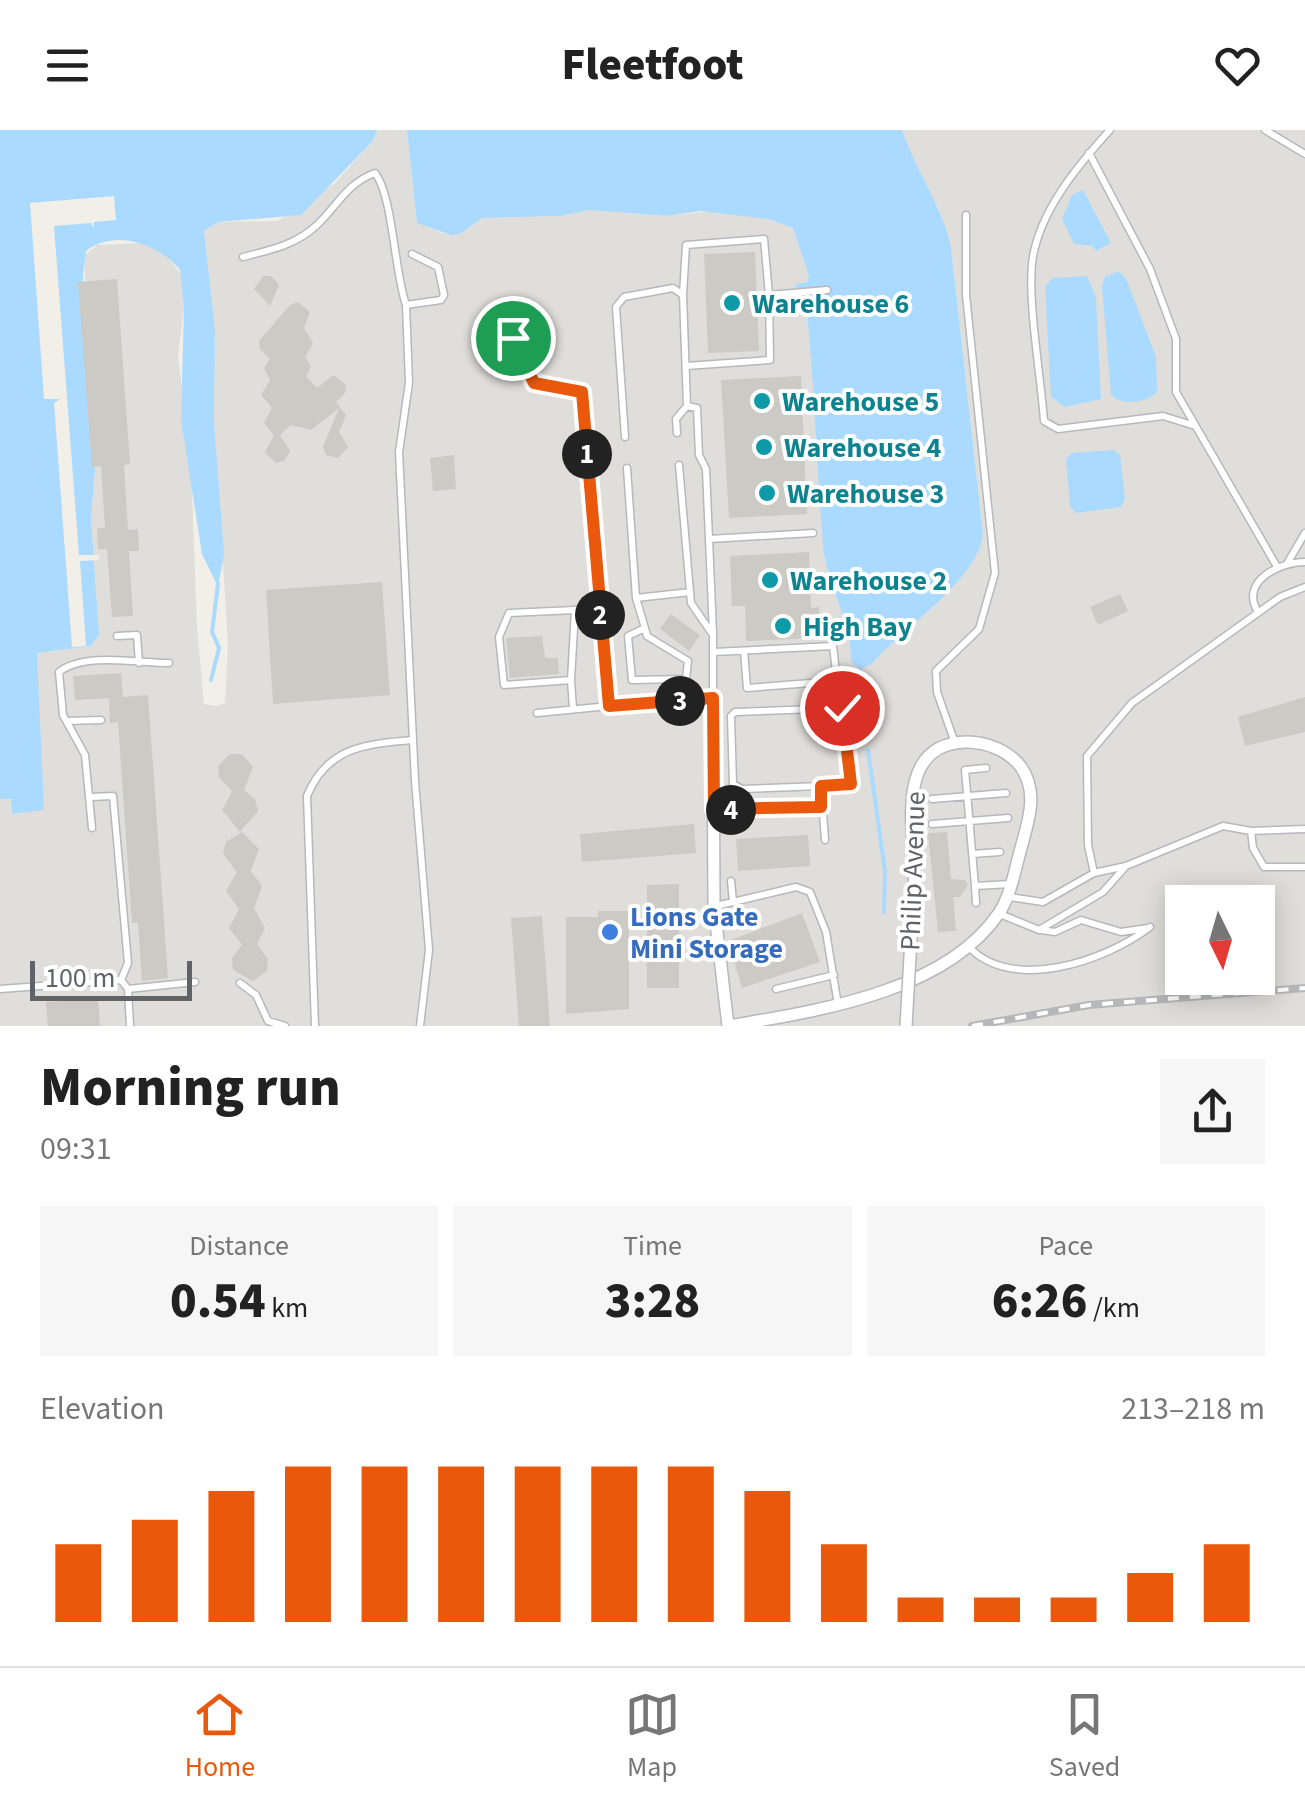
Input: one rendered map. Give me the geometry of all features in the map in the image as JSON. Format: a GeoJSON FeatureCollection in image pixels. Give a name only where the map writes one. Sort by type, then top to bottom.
{"type":"FeatureCollection","features":[{"type":"Feature","properties":{"kind":"street"},"geometry":{"type":"LineString","coordinates":[[713,698],[714,906],[729,1026],[838,1007],[885,992],[968,945],[998,914],[1031,812],[1027,778],[1005,752],[974,742],[955,743]]}},
{"type":"Feature","properties":{"kind":"street","name":"Philip Avenue"},"geometry":{"type":"LineString","coordinates":[[906,1026],[915,870],[914,779],[927,758],[955,743]]}},
{"type":"Feature","properties":{"kind":"lane"},"geometry":{"type":"LineString","coordinates":[[1110,130],[1090,153],[1045,222],[1032,264],[1044,421],[1058,429],[1163,416],[1192,425]]}},
{"type":"Feature","properties":{"kind":"lane"},"geometry":{"type":"LineString","coordinates":[[1265,130],[1305,154]]}},
{"type":"Feature","properties":{"kind":"lane"},"geometry":{"type":"LineString","coordinates":[[1090,153],[1150,269],[1176,339],[1174,383],[1192,425],[1276,565]]}},
{"type":"Feature","properties":{"kind":"lane"},"geometry":{"type":"LineString","coordinates":[[243,256],[284,247],[316,226],[355,180],[376,172],[385,185],[395,272],[406,306],[409,382],[399,452],[413,740],[429,950],[420,1026]]}},
{"type":"Feature","properties":{"kind":"lane"},"geometry":{"type":"LineString","coordinates":[[955,743],[937,692],[936,670],[979,629],[995,574],[966,295],[966,215]]}},
{"type":"Feature","properties":{"kind":"lane"},"geometry":{"type":"LineString","coordinates":[[677,433],[676,420],[687,406],[685,366],[683,295],[686,245],[764,239],[770,360],[685,366]]}},
{"type":"Feature","properties":{"kind":"lane"},"geometry":{"type":"LineString","coordinates":[[406,306],[441,300],[444,294],[438,267],[412,254]]}},
{"type":"Feature","properties":{"kind":"lane"},"geometry":{"type":"LineString","coordinates":[[625,437],[616,307],[624,297],[672,288],[683,295]]}},
{"type":"Feature","properties":{"kind":"lane"},"geometry":{"type":"LineString","coordinates":[[769,295],[827,290]]}},
{"type":"Feature","properties":{"kind":"lane"},"geometry":{"type":"LineString","coordinates":[[513,338],[534,383],[582,392],[609,706]]}},
{"type":"Feature","properties":{"kind":"lane"},"geometry":{"type":"LineString","coordinates":[[537,713],[713,698],[709,539],[697,408],[687,406]]}},
{"type":"Feature","properties":{"kind":"lane"},"geometry":{"type":"LineString","coordinates":[[680,464],[690,592],[696,610],[714,635]]}},
{"type":"Feature","properties":{"kind":"lane"},"geometry":{"type":"LineString","coordinates":[[627,468],[636,598],[645,628],[647,636],[688,661],[686,679],[634,682],[628,636],[645,628]]}},
{"type":"Feature","properties":{"kind":"lane"},"geometry":{"type":"LineString","coordinates":[[709,539],[813,533]]}},
{"type":"Feature","properties":{"kind":"lane"},"geometry":{"type":"LineString","coordinates":[[1288,563],[1305,533]]}},
{"type":"Feature","properties":{"kind":"lane"},"geometry":{"type":"LineString","coordinates":[[1258,612],[1253,604],[1255,590],[1276,565],[1305,562]]}},
{"type":"Feature","properties":{"kind":"lane"},"geometry":{"type":"LineString","coordinates":[[1094,873],[1088,846],[1087,756],[1132,703],[1280,596],[1305,588]]}},
{"type":"Feature","properties":{"kind":"lane"},"geometry":{"type":"LineString","coordinates":[[636,598],[690,592]]}},
{"type":"Feature","properties":{"kind":"lane"},"geometry":{"type":"LineString","coordinates":[[571,680],[504,684],[499,637],[509,613],[576,610],[573,709]]}},
{"type":"Feature","properties":{"kind":"lane"},"geometry":{"type":"LineString","coordinates":[[117,636],[137,635],[139,663]]}},
{"type":"Feature","properties":{"kind":"lane"},"geometry":{"type":"LineString","coordinates":[[714,652],[833,646],[837,682],[747,688],[744,651]]}},
{"type":"Feature","properties":{"kind":"lane"},"geometry":{"type":"LineString","coordinates":[[92,828],[84,755],[67,721],[59,672],[69,664],[87,662],[170,663]]}},
{"type":"Feature","properties":{"kind":"lane"},"geometry":{"type":"LineString","coordinates":[[837,705],[845,712],[851,784],[821,786],[742,789],[733,784],[735,712],[837,705]]}},
{"type":"Feature","properties":{"kind":"lane"},"geometry":{"type":"LineString","coordinates":[[67,721],[101,720]]}},
{"type":"Feature","properties":{"kind":"lane"},"geometry":{"type":"LineString","coordinates":[[315,1026],[306,796],[316,774],[337,756],[372,744],[413,740]]}},
{"type":"Feature","properties":{"kind":"lane"},"geometry":{"type":"LineString","coordinates":[[976,903],[965,770],[986,768]]}},
{"type":"Feature","properties":{"kind":"lane"},"geometry":{"type":"LineString","coordinates":[[821,786],[825,840]]}},
{"type":"Feature","properties":{"kind":"lane"},"geometry":{"type":"LineString","coordinates":[[742,789],[742,810]]}},
{"type":"Feature","properties":{"kind":"lane"},"geometry":{"type":"LineString","coordinates":[[932,799],[1006,793]]}},
{"type":"Feature","properties":{"kind":"lane"},"geometry":{"type":"LineString","coordinates":[[90,797],[114,796],[128,963],[121,980]]}},
{"type":"Feature","properties":{"kind":"lane"},"geometry":{"type":"LineString","coordinates":[[714,809],[821,807]]}},
{"type":"Feature","properties":{"kind":"lane"},"geometry":{"type":"LineString","coordinates":[[932,824],[1008,818]]}},
{"type":"Feature","properties":{"kind":"lane"},"geometry":{"type":"LineString","coordinates":[[975,886],[1008,890],[1042,902],[1094,873],[1126,866],[1224,826],[1251,831],[1305,829]]}},
{"type":"Feature","properties":{"kind":"lane"},"geometry":{"type":"LineString","coordinates":[[1251,831],[1253,848],[1264,867],[1305,867]]}},
{"type":"Feature","properties":{"kind":"lane"},"geometry":{"type":"LineString","coordinates":[[972,854],[1000,852]]}},
{"type":"Feature","properties":{"kind":"lane"},"geometry":{"type":"LineString","coordinates":[[1039,930],[1103,892],[1126,866]]}},
{"type":"Feature","properties":{"kind":"lane"},"geometry":{"type":"LineString","coordinates":[[731,881],[733,902]]}},
{"type":"Feature","properties":{"kind":"lane"},"geometry":{"type":"LineString","coordinates":[[714,906],[796,886],[810,892],[826,932],[838,1007]]}},
{"type":"Feature","properties":{"kind":"lane"},"geometry":{"type":"LineString","coordinates":[[968,945],[995,968],[1037,971],[1138,937],[1150,927],[1121,932],[1081,920],[1055,932],[998,914]]}},
{"type":"Feature","properties":{"kind":"lane"},"geometry":{"type":"LineString","coordinates":[[776,989],[834,976]]}},
{"type":"Feature","properties":{"kind":"lane"},"geometry":{"type":"LineString","coordinates":[[0,989],[121,980]]}},
{"type":"Feature","properties":{"kind":"lane"},"geometry":{"type":"LineString","coordinates":[[121,980],[128,989],[130,1026]]}},
{"type":"Feature","properties":{"kind":"lane"},"geometry":{"type":"LineString","coordinates":[[128,989],[195,982]]}},
{"type":"Feature","properties":{"kind":"lane"},"geometry":{"type":"LineString","coordinates":[[240,983],[256,996],[268,1024],[285,1026]]}},
{"type":"Feature","properties":{"kind":"shaded area"},"geometry":{"type":"Polygon","coordinates":[[[377,130],[407,130],[417,222],[442,233],[460,234],[482,218],[561,216],[587,210],[667,216],[712,211],[768,219],[793,228],[809,276],[807,282],[797,284],[806,305],[812,354],[825,560],[852,639],[851,662],[872,664],[983,535],[951,247],[938,207],[915,168],[902,130],[1305,130],[1305,1026],[0,1026],[0,665],[12,813],[43,810],[34,659],[37,653],[91,646],[99,635],[91,518],[95,471],[84,256],[97,245],[144,243],[166,255],[182,276],[184,307],[178,356],[191,465],[197,628],[204,704],[216,706],[225,703],[228,644],[214,422],[215,330],[204,231],[218,222],[278,221],[335,183],[373,141],[377,130]]]}},
{"type":"Feature","properties":{"kind":"water"},"geometry":{"type":"Polygon","coordinates":[[[0,130],[377,130],[373,141],[301,215],[218,222],[204,231],[215,330],[214,422],[224,554],[218,587],[202,554],[181,420],[184,307],[180,270],[161,253],[136,242],[110,241],[86,251],[83,275],[95,471],[91,518],[99,635],[91,646],[37,653],[44,810],[12,814],[11,799],[0,799],[0,130]]]}},
{"type":"Feature","properties":{"kind":"water"},"geometry":{"type":"Polygon","coordinates":[[[407,130],[902,130],[942,217],[951,247],[983,535],[967,570],[872,664],[860,669],[851,662],[847,632],[825,559],[806,305],[797,302],[796,284],[807,282],[809,276],[793,228],[768,219],[700,211],[667,216],[588,210],[561,216],[482,218],[460,234],[451,235],[417,223],[407,130]]]}},
{"type":"Feature","properties":{"kind":"water"},"geometry":{"type":"Polygon","coordinates":[[[1083,190],[1111,243],[1096,251],[1093,246],[1074,244],[1062,219],[1072,195],[1083,190]]]}},
{"type":"Feature","properties":{"kind":"water"},"geometry":{"type":"Polygon","coordinates":[[[1118,271],[1126,278],[1156,357],[1157,392],[1134,402],[1111,395],[1102,286],[1105,277],[1118,271]]]}},
{"type":"Feature","properties":{"kind":"water"},"geometry":{"type":"Polygon","coordinates":[[[1087,276],[1096,297],[1101,399],[1065,407],[1051,397],[1045,287],[1052,278],[1087,276]]]}},
{"type":"Feature","properties":{"kind":"water"},"geometry":{"type":"Polygon","coordinates":[[[1114,450],[1120,455],[1125,499],[1121,507],[1076,513],[1070,506],[1066,459],[1072,453],[1114,450]]]}},
{"type":"Feature","properties":{"kind":"pier"},"geometry":{"type":"Polygon","coordinates":[[[114,196],[116,220],[94,222],[94,228],[91,223],[54,226],[79,555],[99,555],[99,560],[80,561],[86,646],[72,647],[54,403],[60,399],[44,399],[30,203],[114,196]]]}},
{"type":"Feature","properties":{"kind":"building","name":"Warehouse 6"},"geometry":{"type":"Polygon","coordinates":[[[755,252],[759,351],[708,353],[704,254],[755,252]]]}},
{"type":"Feature","properties":{"kind":"building"},"geometry":{"type":"Polygon","coordinates":[[[263,276],[271,276],[279,285],[270,306],[254,289],[263,276]]]}},
{"type":"Feature","properties":{"kind":"building"},"geometry":{"type":"Polygon","coordinates":[[[117,279],[130,464],[124,465],[128,530],[138,529],[139,551],[129,551],[133,616],[112,617],[107,549],[98,549],[97,528],[105,528],[101,466],[92,467],[78,282],[117,279]]]}},
{"type":"Feature","properties":{"kind":"building"},"geometry":{"type":"Polygon","coordinates":[[[298,302],[310,312],[304,328],[313,343],[305,357],[311,367],[306,376],[317,388],[334,375],[346,385],[345,393],[336,402],[346,415],[339,432],[348,447],[338,458],[326,455],[323,447],[339,408],[311,430],[291,425],[280,435],[290,451],[284,461],[276,463],[265,452],[274,435],[264,423],[272,408],[261,395],[270,380],[264,368],[270,359],[260,349],[259,341],[290,305],[298,302]]]}},
{"type":"Feature","properties":{"kind":"building"},"geometry":{"type":"Polygon","coordinates":[[[801,376],[807,514],[729,518],[721,380],[801,376]]]}},
{"type":"Feature","properties":{"kind":"building"},"geometry":{"type":"Polygon","coordinates":[[[454,455],[456,489],[433,491],[430,458],[454,455]]]}},
{"type":"Feature","properties":{"kind":"building","name":"Warehouse 2"},"geometry":{"type":"Polygon","coordinates":[[[809,552],[811,608],[819,607],[820,638],[746,641],[745,606],[732,606],[730,556],[809,552]]]}},
{"type":"Feature","properties":{"kind":"building"},"geometry":{"type":"Polygon","coordinates":[[[382,582],[390,695],[273,704],[266,590],[382,582]]]}},
{"type":"Feature","properties":{"kind":"building"},"geometry":{"type":"Polygon","coordinates":[[[1120,594],[1128,611],[1098,625],[1090,607],[1120,594]]]}},
{"type":"Feature","properties":{"kind":"building"},"geometry":{"type":"Polygon","coordinates":[[[671,614],[700,635],[689,651],[660,629],[671,614]]]}},
{"type":"Feature","properties":{"kind":"building"},"geometry":{"type":"Polygon","coordinates":[[[542,636],[545,658],[558,658],[559,674],[510,678],[506,638],[542,636]]]}},
{"type":"Feature","properties":{"kind":"building"},"geometry":{"type":"Polygon","coordinates":[[[121,673],[123,697],[148,695],[168,978],[142,981],[138,923],[132,923],[118,722],[110,723],[109,698],[75,700],[73,676],[121,673]]]}},
{"type":"Feature","properties":{"kind":"building"},"geometry":{"type":"Polygon","coordinates":[[[1305,697],[1305,732],[1245,746],[1238,717],[1305,697]]]}},
{"type":"Feature","properties":{"kind":"building"},"geometry":{"type":"Polygon","coordinates":[[[230,754],[242,754],[253,767],[244,790],[255,799],[258,811],[240,832],[222,810],[232,791],[219,778],[218,766],[230,754]]]}},
{"type":"Feature","properties":{"kind":"building"},"geometry":{"type":"Polygon","coordinates":[[[694,824],[696,853],[582,862],[580,834],[694,824]]]}},
{"type":"Feature","properties":{"kind":"building"},"geometry":{"type":"Polygon","coordinates":[[[242,832],[259,849],[251,871],[262,886],[254,908],[265,928],[257,944],[268,959],[267,971],[253,981],[233,970],[232,958],[242,945],[229,928],[239,909],[226,891],[237,872],[223,854],[226,842],[242,832]]]}},
{"type":"Feature","properties":{"kind":"building"},"geometry":{"type":"Polygon","coordinates":[[[947,832],[951,879],[965,880],[968,885],[960,897],[953,897],[956,931],[938,932],[928,833],[947,832]]]}},
{"type":"Feature","properties":{"kind":"building"},"geometry":{"type":"Polygon","coordinates":[[[808,835],[810,866],[738,871],[736,839],[808,835]]]}},
{"type":"Feature","properties":{"kind":"building"},"geometry":{"type":"Polygon","coordinates":[[[679,884],[679,988],[647,988],[647,885],[679,884]]]}},
{"type":"Feature","properties":{"kind":"building"},"geometry":{"type":"Polygon","coordinates":[[[598,911],[629,911],[629,1009],[566,1014],[566,917],[598,917],[598,911]]]}},
{"type":"Feature","properties":{"kind":"building"},"geometry":{"type":"Polygon","coordinates":[[[802,913],[820,962],[742,988],[728,941],[802,913]]]}},
{"type":"Feature","properties":{"kind":"building"},"geometry":{"type":"Polygon","coordinates":[[[542,916],[550,1026],[519,1026],[511,918],[542,916]]]}},
{"type":"Feature","properties":{"kind":"building"},"geometry":{"type":"Polygon","coordinates":[[[98,998],[100,1026],[48,1026],[46,1002],[98,998]]]}},
{"type":"Feature","properties":{"kind":"waterway"},"geometry":{"type":"LineString","coordinates":[[211,680],[219,648],[212,632],[218,584]]}},
{"type":"Feature","properties":{"kind":"waterway"},"geometry":{"type":"LineString","coordinates":[[860,669],[865,716]]}},
{"type":"Feature","properties":{"kind":"waterway"},"geometry":{"type":"LineString","coordinates":[[868,750],[885,871],[884,912]]}},
{"type":"Feature","properties":{"kind":"railway"},"geometry":{"type":"LineString","coordinates":[[972,1026],[1089,1005],[1305,988]]}},
{"type":"Feature","properties":{"kind":"place","name":"Warehouse 6"},"geometry":{"type":"Point","coordinates":[732,303]}},
{"type":"Feature","properties":{"kind":"place","name":"Warehouse 5"},"geometry":{"type":"Point","coordinates":[762,401]}},
{"type":"Feature","properties":{"kind":"place","name":"Warehouse 4"},"geometry":{"type":"Point","coordinates":[764,447]}},
{"type":"Feature","properties":{"kind":"place","name":"Warehouse 3"},"geometry":{"type":"Point","coordinates":[767,493]}},
{"type":"Feature","properties":{"kind":"place","name":"Warehouse 2"},"geometry":{"type":"Point","coordinates":[770,580]}},
{"type":"Feature","properties":{"kind":"place","name":"High Bay"},"geometry":{"type":"Point","coordinates":[783,626]}},
{"type":"Feature","properties":{"kind":"place","name":"Lions Gate Mini Storage"},"geometry":{"type":"Point","coordinates":[610,932]}},
{"type":"Feature","properties":{"kind":"route"},"geometry":{"type":"LineString","coordinates":[[513,338],[534,383],[582,392],[609,706],[713,698],[714,809],[742,810],[821,807],[821,786],[851,784],[842,708]]}}]}
